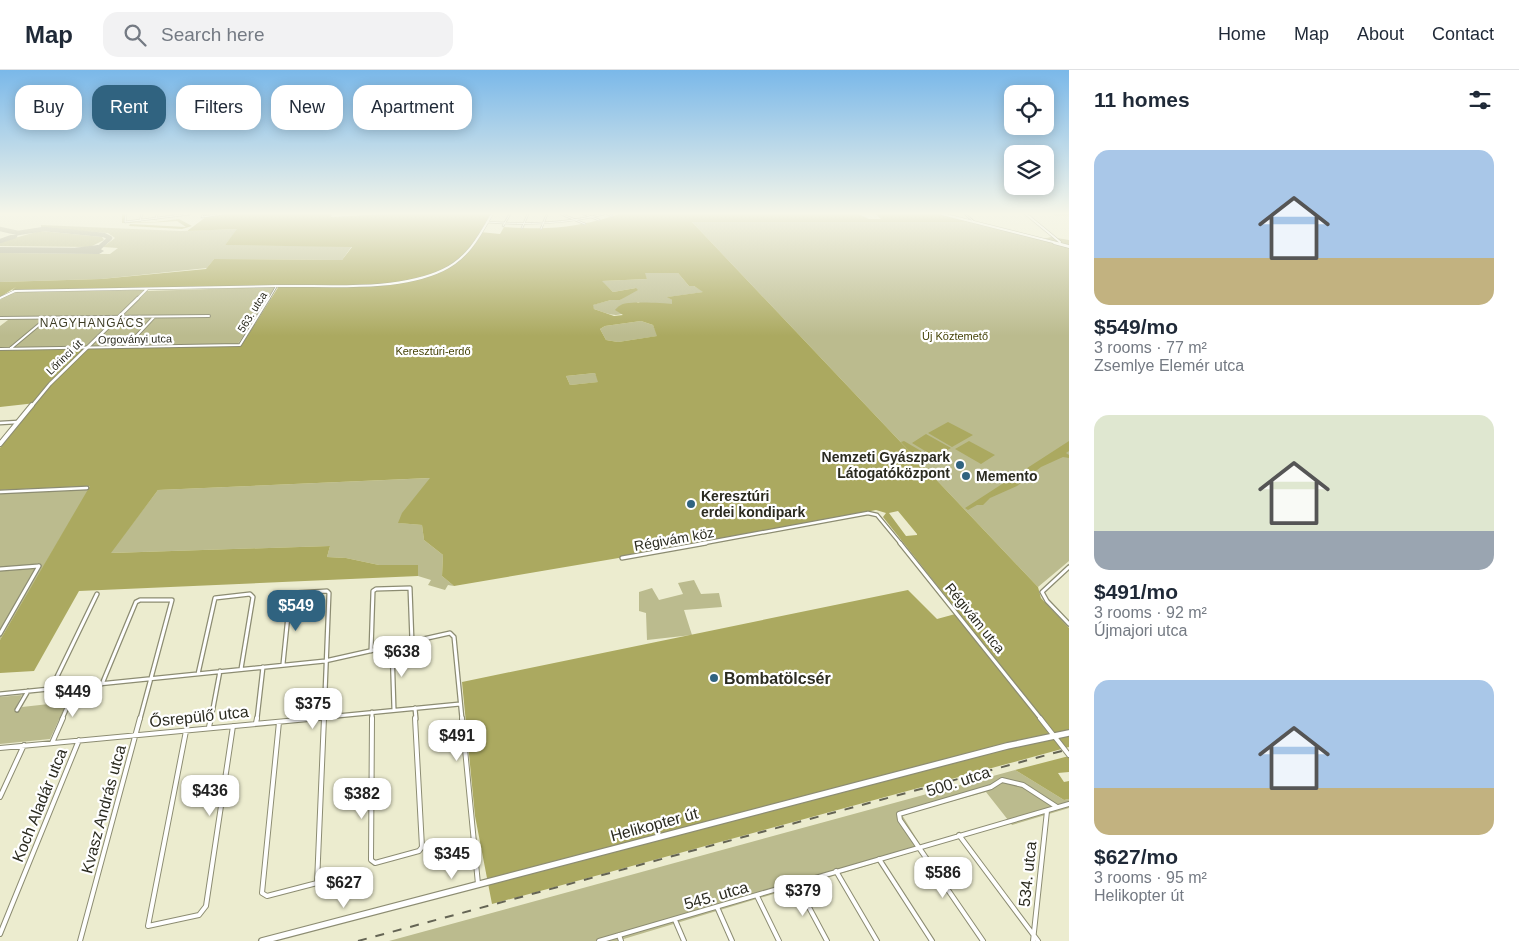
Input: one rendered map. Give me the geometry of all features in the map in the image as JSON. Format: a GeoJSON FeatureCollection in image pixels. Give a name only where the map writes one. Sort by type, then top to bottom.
{"type":"FeatureCollection","features":[{"type":"Feature","properties":{"kind":"main road"},"geometry":{"type":"LineString","coordinates":[[0,298],[10,292],[369,284],[400,281],[440,270],[465,255]]}},
{"type":"Feature","properties":{"kind":"main road","name":"Helikopter út"},"geometry":{"type":"LineString","coordinates":[[262,941],[1055,735]]}},
{"type":"Feature","properties":{"kind":"street","name":"563. utca"},"geometry":{"type":"LineString","coordinates":[[240,345],[276,286]]}},
{"type":"Feature","properties":{"kind":"street","name":"Lőrinci út"},"geometry":{"type":"LineString","coordinates":[[0,444],[50,384],[147,289]]}},
{"type":"Feature","properties":{"kind":"street"},"geometry":{"type":"LineString","coordinates":[[126,346],[155,316]]}},
{"type":"Feature","properties":{"kind":"street"},"geometry":{"type":"LineString","coordinates":[[0,318],[209,316]]}},
{"type":"Feature","properties":{"kind":"street"},"geometry":{"type":"LineString","coordinates":[[9,349],[47,318]]}},
{"type":"Feature","properties":{"kind":"street","name":"Orgoványi utca"},"geometry":{"type":"LineString","coordinates":[[0,349],[240,345]]}},
{"type":"Feature","properties":{"kind":"street"},"geometry":{"type":"LineString","coordinates":[[0,423],[18,422]]}},
{"type":"Feature","properties":{"kind":"street"},"geometry":{"type":"LineString","coordinates":[[0,492],[86,488]]}},
{"type":"Feature","properties":{"kind":"street","name":"Régivám köz"},"geometry":{"type":"LineString","coordinates":[[622,558],[868,513],[878,515]]}},
{"type":"Feature","properties":{"kind":"street","name":"Régivám utca"},"geometry":{"type":"LineString","coordinates":[[878,515],[972,630],[1069,755]]}},
{"type":"Feature","properties":{"kind":"street"},"geometry":{"type":"LineString","coordinates":[[0,569],[39,566],[0,634]]}},
{"type":"Feature","properties":{"kind":"street"},"geometry":{"type":"LineString","coordinates":[[1069,567],[1044,588],[1043,594],[1069,624]]}},
{"type":"Feature","properties":{"kind":"street"},"geometry":{"type":"LineString","coordinates":[[371,651],[373,591],[376,589],[410,588],[412,642]]}},
{"type":"Feature","properties":{"kind":"street"},"geometry":{"type":"LineString","coordinates":[[279,722],[262,893],[267,896],[316,883],[328,593],[326,591],[294,593],[290,596],[283,665]]}},
{"type":"Feature","properties":{"kind":"street"},"geometry":{"type":"LineString","coordinates":[[51,689],[97,594]]}},
{"type":"Feature","properties":{"kind":"street"},"geometry":{"type":"LineString","coordinates":[[198,674],[215,598],[252,595],[241,669]]}},
{"type":"Feature","properties":{"kind":"street","name":"Kvasz András utca"},"geometry":{"type":"LineString","coordinates":[[80,941],[172,600],[140,600],[136,602],[102,684]]}},
{"type":"Feature","properties":{"kind":"street"},"geometry":{"type":"LineString","coordinates":[[0,694],[325,661],[450,633],[453,634],[478,884]]}},
{"type":"Feature","properties":{"kind":"street"},"geometry":{"type":"LineString","coordinates":[[392,646],[394,710]]}},
{"type":"Feature","properties":{"kind":"street"},"geometry":{"type":"LineString","coordinates":[[256,723],[263,667]]}},
{"type":"Feature","properties":{"kind":"street"},"geometry":{"type":"LineString","coordinates":[[209,728],[220,671]]}},
{"type":"Feature","properties":{"kind":"street"},"geometry":{"type":"LineString","coordinates":[[52,743],[77,686]]}},
{"type":"Feature","properties":{"kind":"street"},"geometry":{"type":"LineString","coordinates":[[17,710],[28,691]]}},
{"type":"Feature","properties":{"kind":"street","name":"Ősrepülő utca"},"geometry":{"type":"LineString","coordinates":[[0,748],[460,704]]}},
{"type":"Feature","properties":{"kind":"street"},"geometry":{"type":"LineString","coordinates":[[372,712],[371,860],[375,863],[419,852],[422,847],[414,708]]}},
{"type":"Feature","properties":{"kind":"street"},"geometry":{"type":"LineString","coordinates":[[186,730],[148,926],[199,915],[206,906],[234,726]]}},
{"type":"Feature","properties":{"kind":"street"},"geometry":{"type":"LineString","coordinates":[[1055,735],[1069,733]]}},
{"type":"Feature","properties":{"kind":"street","name":"Koch Aladár utca"},"geometry":{"type":"LineString","coordinates":[[0,934],[79,740]]}},
{"type":"Feature","properties":{"kind":"street"},"geometry":{"type":"LineString","coordinates":[[0,797],[24,745]]}},
{"type":"Feature","properties":{"kind":"street","name":"500. utca"},"geometry":{"type":"LineString","coordinates":[[918,847],[900,820],[900,812],[991,787],[999,780],[1023,785],[1057,807]]}},
{"type":"Feature","properties":{"kind":"street","name":"545. utca"},"geometry":{"type":"LineString","coordinates":[[599,941],[1069,804]]}},
{"type":"Feature","properties":{"kind":"street","name":"534. utca"},"geometry":{"type":"LineString","coordinates":[[1032,941],[1047,810]]}},
{"type":"Feature","properties":{"kind":"street"},"geometry":{"type":"LineString","coordinates":[[960,835],[1038,941]]}},
{"type":"Feature","properties":{"kind":"street"},"geometry":{"type":"LineString","coordinates":[[918,847],[983,941]]}},
{"type":"Feature","properties":{"kind":"street"},"geometry":{"type":"LineString","coordinates":[[879,859],[932,941]]}},
{"type":"Feature","properties":{"kind":"street"},"geometry":{"type":"LineString","coordinates":[[836,871],[877,941]]}},
{"type":"Feature","properties":{"kind":"street"},"geometry":{"type":"LineString","coordinates":[[796,883],[827,941]]}},
{"type":"Feature","properties":{"kind":"street"},"geometry":{"type":"LineString","coordinates":[[757,896],[779,941]]}},
{"type":"Feature","properties":{"kind":"street"},"geometry":{"type":"LineString","coordinates":[[717,908],[732,941]]}},
{"type":"Feature","properties":{"kind":"street"},"geometry":{"type":"LineString","coordinates":[[675,920],[684,941]]}},
{"type":"Feature","properties":{"kind":"street"},"geometry":{"type":"LineString","coordinates":[[620,935],[622,941]]}},
{"type":"Feature","properties":{"kind":"green space"},"geometry":{"type":"Polygon","coordinates":[[[0,255],[346,255],[342,260],[214,259],[207,268],[101,279],[0,282],[0,255]]]}},
{"type":"Feature","properties":{"kind":"green space","name":"Keresztúri-erdő"},"geometry":{"type":"Polygon","coordinates":[[[346,255],[723,255],[1038,587],[1041,598],[1069,628],[1069,747],[492,904],[475,816],[462,682],[908,590],[937,619],[959,613],[883,517],[886,513],[876,510],[701,544],[454,586],[442,576],[443,555],[424,540],[422,525],[398,523],[402,513],[430,478],[158,490],[111,553],[330,546],[327,557],[346,558],[379,565],[418,565],[418,576],[79,591],[34,671],[0,673],[0,640],[90,486],[0,490],[0,448],[36,403],[0,407],[0,350],[241,346],[279,286],[12,290],[16,287],[0,297],[0,282],[101,279],[206,269],[214,259],[342,260],[346,255]],[[645,273],[647,279],[602,281],[613,292],[636,288],[638,290],[620,300],[611,300],[593,305],[594,309],[614,316],[623,315],[615,310],[625,304],[672,304],[672,300],[667,297],[703,292],[694,286],[689,286],[678,273],[645,273]],[[641,321],[605,326],[600,329],[606,340],[618,342],[657,336],[653,325],[641,321]],[[595,373],[566,376],[570,385],[598,382],[595,373]],[[898,511],[889,513],[906,536],[917,535],[917,534],[898,511]]]}},
{"type":"Feature","properties":{"kind":"green space","name":"Új Köztemető"},"geometry":{"type":"Polygon","coordinates":[[[723,255],[1069,255],[1069,561],[1038,587],[723,255]]]}},
{"type":"Feature","properties":{"kind":"green space"},"geometry":{"type":"Polygon","coordinates":[[[644,273],[678,273],[689,286],[694,286],[704,292],[668,297],[672,300],[673,304],[644,305],[638,302],[618,315],[594,309],[592,305],[611,300],[620,300],[636,288],[613,292],[601,281],[647,279],[644,273]]]}},
{"type":"Feature","properties":{"kind":"green space"},"geometry":{"type":"Polygon","coordinates":[[[275,287],[238,344],[91,346],[147,291],[275,287]]]}},
{"type":"Feature","properties":{"kind":"green space"},"geometry":{"type":"Polygon","coordinates":[[[144,290],[86,346],[0,348],[0,326],[8,320],[0,319],[0,300],[7,295],[17,292],[144,290]]]}},
{"type":"Feature","properties":{"kind":"green space"},"geometry":{"type":"Polygon","coordinates":[[[641,321],[653,325],[658,336],[618,342],[606,340],[600,329],[605,326],[641,321]]]}},
{"type":"Feature","properties":{"kind":"green space"},"geometry":{"type":"Polygon","coordinates":[[[595,373],[599,382],[570,385],[566,376],[595,373]]]}},
{"type":"Feature","properties":{"kind":"green space"},"geometry":{"type":"Polygon","coordinates":[[[948,422],[973,435],[952,447],[928,433],[948,422]]]}},
{"type":"Feature","properties":{"kind":"green space"},"geometry":{"type":"Polygon","coordinates":[[[926,434],[951,448],[935,457],[912,443],[926,434]]]}},
{"type":"Feature","properties":{"kind":"green space"},"geometry":{"type":"Polygon","coordinates":[[[904,441],[933,458],[923,466],[901,442],[904,441]]]}},
{"type":"Feature","properties":{"kind":"green space"},"geometry":{"type":"Polygon","coordinates":[[[969,441],[995,455],[981,464],[955,449],[969,441]]]}},
{"type":"Feature","properties":{"kind":"green space"},"geometry":{"type":"Polygon","coordinates":[[[1069,441],[1069,451],[1066,453],[1069,455],[1069,458],[1063,457],[1041,467],[1017,486],[990,498],[983,505],[977,505],[968,510],[965,508],[1069,441]]]}},
{"type":"Feature","properties":{"kind":"green space"},"geometry":{"type":"Polygon","coordinates":[[[431,478],[399,523],[422,525],[424,540],[443,555],[442,576],[454,586],[448,585],[445,590],[428,585],[431,580],[418,576],[418,565],[379,565],[346,558],[327,557],[330,546],[110,553],[158,490],[431,478]]]}},
{"type":"Feature","properties":{"kind":"green space"},"geometry":{"type":"Polygon","coordinates":[[[91,486],[0,640],[0,490],[91,486]]]}},
{"type":"Feature","properties":{"kind":"green space"},"geometry":{"type":"Polygon","coordinates":[[[694,580],[701,594],[719,593],[722,607],[684,610],[692,635],[647,640],[646,613],[639,611],[639,592],[652,588],[659,600],[683,594],[678,583],[694,580]]]}},
{"type":"Feature","properties":{"kind":"green space"},"geometry":{"type":"Polygon","coordinates":[[[22,695],[14,711],[20,710],[22,707],[67,702],[50,739],[0,744],[0,697],[22,695]]]}},
{"type":"Feature","properties":{"kind":"green space"},"geometry":{"type":"Polygon","coordinates":[[[1069,756],[1069,772],[1058,773],[1064,782],[1069,781],[1069,799],[1064,800],[1015,770],[1069,756]]]}},
{"type":"Feature","properties":{"kind":"green space"},"geometry":{"type":"Polygon","coordinates":[[[1015,770],[1064,800],[1069,799],[1069,808],[1012,825],[986,792],[902,815],[923,849],[617,941],[389,941],[1015,770]]]}},
{"type":"Feature","properties":{"kind":"railway"},"geometry":{"type":"LineString","coordinates":[[358,941],[1069,749]]}},
{"type":"Feature","properties":{"kind":"place","name":"Nemzeti Gyászpark Látogatóközpont"},"geometry":{"type":"Point","coordinates":[960,465]}},
{"type":"Feature","properties":{"kind":"place","name":"Memento"},"geometry":{"type":"Point","coordinates":[966,476]}},
{"type":"Feature","properties":{"kind":"place","name":"Keresztúri erdei kondipark"},"geometry":{"type":"Point","coordinates":[691,504]}},
{"type":"Feature","properties":{"kind":"place","name":"Bombatölcsér"},"geometry":{"type":"Point","coordinates":[714,678]}},
{"type":"Feature","properties":{"kind":"district","name":"NAGYHANGÁCS"},"geometry":{"type":"Point","coordinates":[92,323]}}]}
